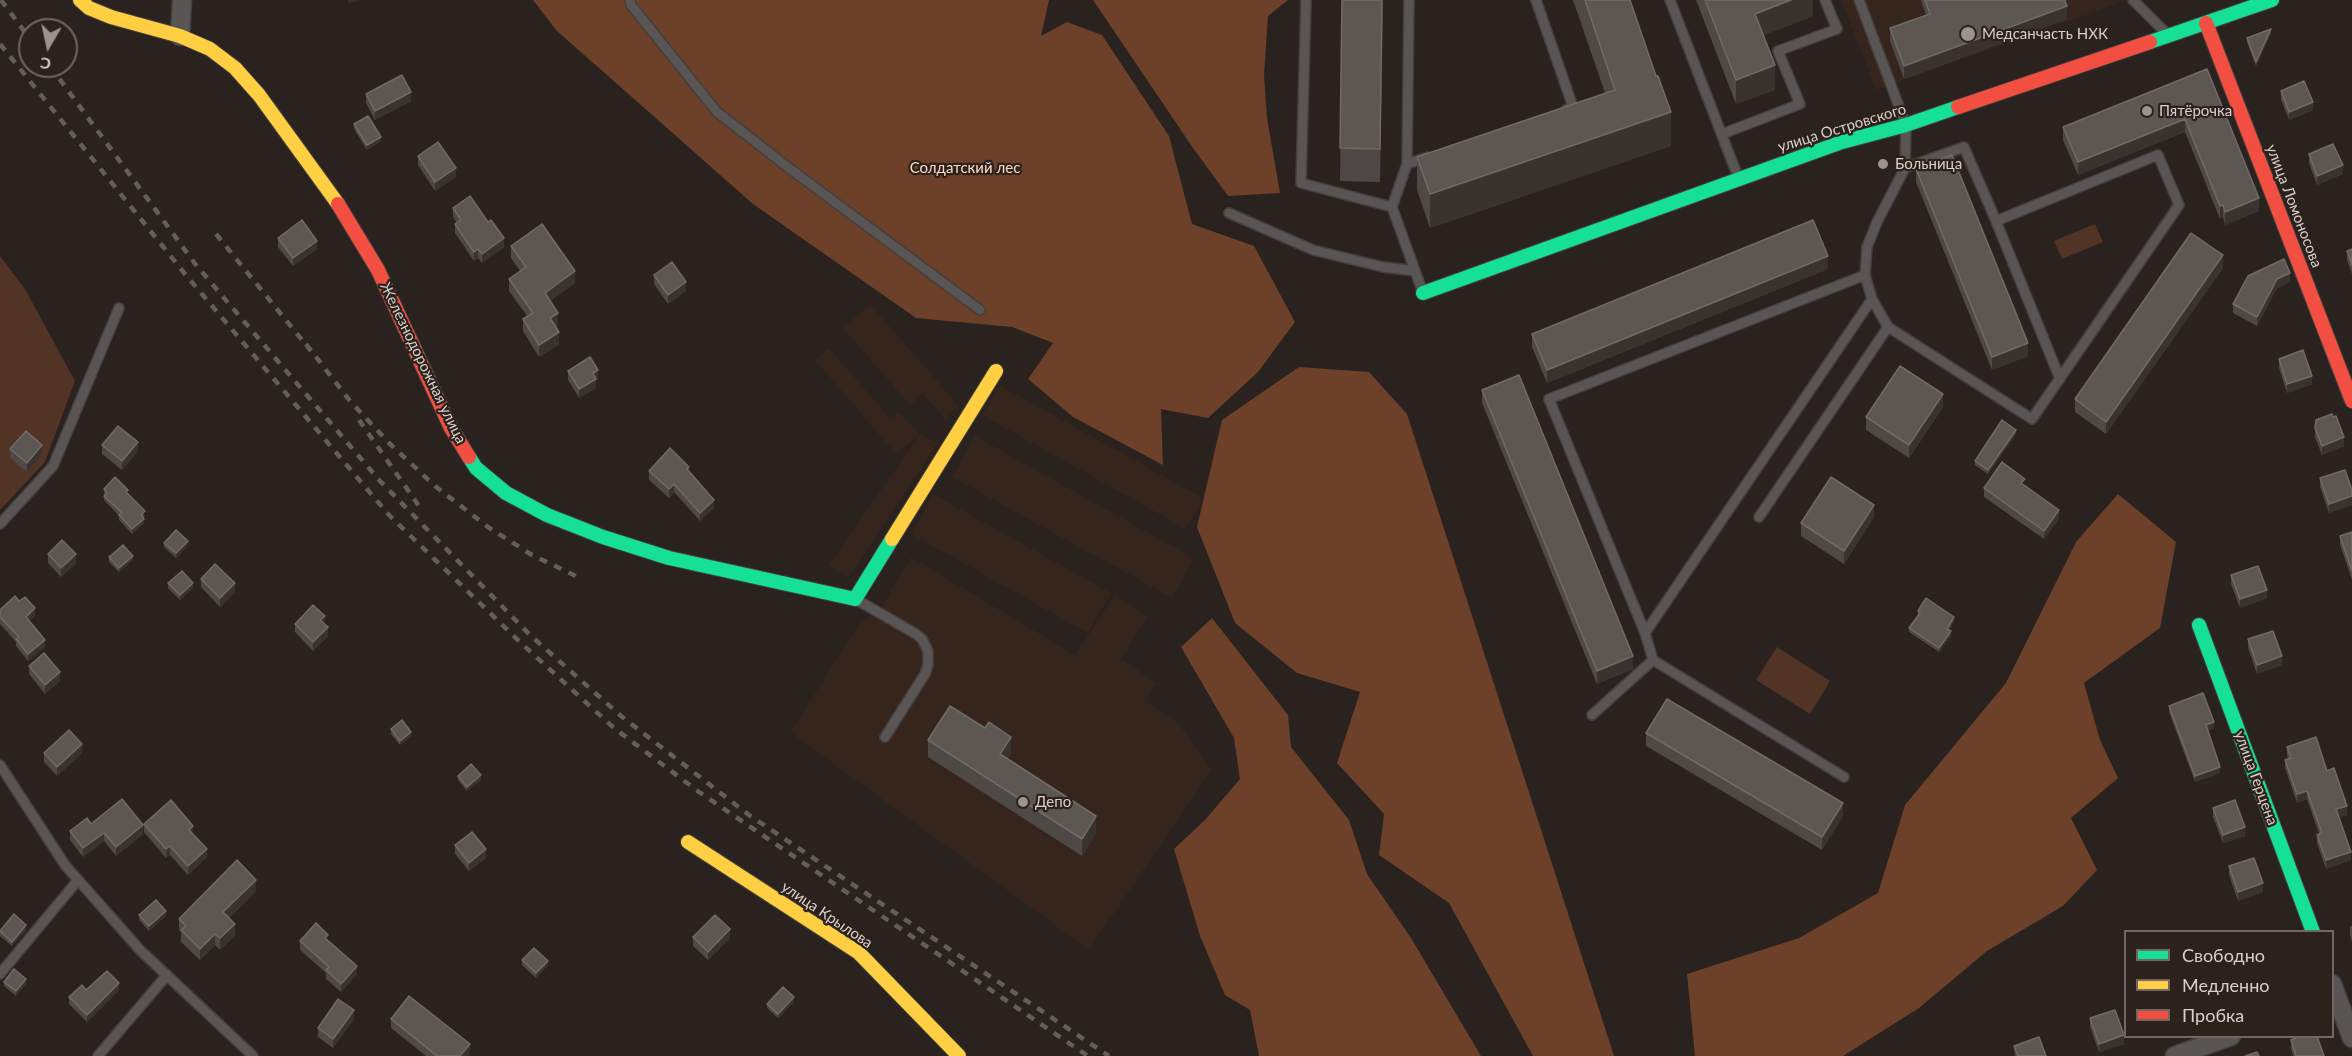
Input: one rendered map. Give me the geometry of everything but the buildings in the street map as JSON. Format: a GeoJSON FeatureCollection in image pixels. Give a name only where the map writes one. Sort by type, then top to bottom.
{"type":"FeatureCollection","features":[{"type":"Feature","properties":{"kind":"street","name":"Железнодорожная улица"},"geometry":{"type":"LineString","coordinates":[[80,0],[89,8],[111,17],[180,36],[210,49],[235,68],[259,95],[330,190],[378,270],[451,428],[476,468],[507,493],[548,515],[603,537],[669,558],[855,598]]}},
{"type":"Feature","properties":{"kind":"street"},"geometry":{"type":"LineString","coordinates":[[180,36],[182,0]]}},
{"type":"Feature","properties":{"kind":"street","name":"улица Островского"},"geometry":{"type":"LineString","coordinates":[[1423,293],[1842,142],[1906,125],[2272,0]]}},
{"type":"Feature","properties":{"kind":"street","name":"улица Ломоносова"},"geometry":{"type":"LineString","coordinates":[[2206,22],[2352,401]]}},
{"type":"Feature","properties":{"kind":"street"},"geometry":{"type":"LineString","coordinates":[[855,598],[996,371]]}},
{"type":"Feature","properties":{"kind":"street","name":"улица Герцена"},"geometry":{"type":"LineString","coordinates":[[2199,625],[2312,930]]}},
{"type":"Feature","properties":{"kind":"street","name":"улица Крылова"},"geometry":{"type":"LineString","coordinates":[[688,842],[859,953],[959,1056]]}},
{"type":"Feature","properties":{"kind":"street"},"geometry":{"type":"LineString","coordinates":[[2339,995],[2352,1038]]}},
{"type":"Feature","properties":{"kind":"street"},"geometry":{"type":"LineString","coordinates":[[2175,1056],[2225,1038]]}},
{"type":"Feature","properties":{"kind":"lane"},"geometry":{"type":"LineString","coordinates":[[630,0],[631,5],[717,112],[980,310]]}},
{"type":"Feature","properties":{"kind":"lane"},"geometry":{"type":"LineString","coordinates":[[1306,0],[1301,183],[1392,207]]}},
{"type":"Feature","properties":{"kind":"lane"},"geometry":{"type":"LineString","coordinates":[[1409,0],[1407,164],[1392,207],[1423,293]]}},
{"type":"Feature","properties":{"kind":"lane"},"geometry":{"type":"LineString","coordinates":[[1536,0],[1573,107],[1551,115]]}},
{"type":"Feature","properties":{"kind":"lane"},"geometry":{"type":"LineString","coordinates":[[1670,0],[1738,180]]}},
{"type":"Feature","properties":{"kind":"lane"},"geometry":{"type":"LineString","coordinates":[[1722,134],[1800,104],[1778,51],[1837,29],[1825,0]]}},
{"type":"Feature","properties":{"kind":"lane"},"geometry":{"type":"LineString","coordinates":[[1859,0],[1906,125],[1905,168],[1876,222],[1867,247],[1864,275],[1872,299],[1888,327],[2032,419],[2179,206],[2158,155],[1996,221]]}},
{"type":"Feature","properties":{"kind":"lane"},"geometry":{"type":"LineString","coordinates":[[2133,0],[2168,35]]}},
{"type":"Feature","properties":{"kind":"lane"},"geometry":{"type":"LineString","coordinates":[[1905,168],[1965,147],[2060,379]]}},
{"type":"Feature","properties":{"kind":"lane"},"geometry":{"type":"LineString","coordinates":[[1407,164],[1440,153]]}},
{"type":"Feature","properties":{"kind":"lane"},"geometry":{"type":"LineString","coordinates":[[1229,213],[1313,250],[1383,267],[1415,271]]}},
{"type":"Feature","properties":{"kind":"lane"},"geometry":{"type":"LineString","coordinates":[[1844,777],[1653,660],[1645,633],[1549,399],[1864,275]]}},
{"type":"Feature","properties":{"kind":"lane"},"geometry":{"type":"LineString","coordinates":[[1645,633],[1872,299]]}},
{"type":"Feature","properties":{"kind":"lane"},"geometry":{"type":"LineString","coordinates":[[0,524],[53,466],[119,308]]}},
{"type":"Feature","properties":{"kind":"lane"},"geometry":{"type":"LineString","coordinates":[[1759,517],[1888,327]]}},
{"type":"Feature","properties":{"kind":"lane"},"geometry":{"type":"LineString","coordinates":[[855,598],[916,634],[922,639],[928,651],[928,665],[925,674],[885,737]]}},
{"type":"Feature","properties":{"kind":"lane"},"geometry":{"type":"LineString","coordinates":[[1592,715],[1653,660]]}},
{"type":"Feature","properties":{"kind":"lane"},"geometry":{"type":"LineString","coordinates":[[0,765],[65,865],[78,880],[140,950],[253,1056]]}},
{"type":"Feature","properties":{"kind":"lane"},"geometry":{"type":"LineString","coordinates":[[0,974],[78,880]]}},
{"type":"Feature","properties":{"kind":"lane"},"geometry":{"type":"LineString","coordinates":[[98,1056],[167,975]]}},
{"type":"Feature","properties":{"kind":"shaded area"},"geometry":{"type":"Polygon","coordinates":[[[1841,0],[2128,0],[1876,90],[1841,0]]]}},
{"type":"Feature","properties":{"kind":"shaded area"},"geometry":{"type":"Polygon","coordinates":[[[2095,224],[2103,242],[2062,259],[2054,241],[2095,224]]]}},
{"type":"Feature","properties":{"kind":"shaded area"},"geometry":{"type":"Polygon","coordinates":[[[0,256],[25,289],[75,381],[45,462],[0,510],[0,256]]]}},
{"type":"Feature","properties":{"kind":"shaded area"},"geometry":{"type":"Polygon","coordinates":[[[870,304],[959,406],[945,419],[923,394],[910,405],[843,328],[870,304]]]}},
{"type":"Feature","properties":{"kind":"shaded area"},"geometry":{"type":"Polygon","coordinates":[[[829,348],[890,418],[899,412],[919,434],[938,443],[849,577],[829,565],[917,438],[896,454],[815,360],[829,348]]]}},
{"type":"Feature","properties":{"kind":"shaded area"},"geometry":{"type":"Polygon","coordinates":[[[999,385],[1203,498],[1186,529],[982,415],[999,385]]]}},
{"type":"Feature","properties":{"kind":"shaded area"},"geometry":{"type":"Polygon","coordinates":[[[975,436],[1194,558],[1172,598],[952,477],[975,436]]]}},
{"type":"Feature","properties":{"kind":"shaded area"},"geometry":{"type":"Polygon","coordinates":[[[933,494],[1111,593],[1088,633],[911,534],[933,494]]]}},
{"type":"Feature","properties":{"kind":"shaded area"},"geometry":{"type":"Polygon","coordinates":[[[911,557],[1075,655],[1115,595],[1148,617],[1121,659],[1157,683],[1146,702],[1179,724],[1211,770],[1089,950],[790,732],[859,625],[882,606],[911,557]]]}},
{"type":"Feature","properties":{"kind":"shaded area"},"geometry":{"type":"Polygon","coordinates":[[[1777,647],[1830,681],[1810,714],[1756,680],[1777,647]]]}},
{"type":"Feature","properties":{"kind":"green space","name":"Солдатский лес"},"geometry":{"type":"Polygon","coordinates":[[[533,0],[1049,0],[1041,36],[1067,22],[1102,35],[1169,136],[1192,224],[1254,246],[1295,322],[1258,372],[1208,418],[1161,409],[1163,465],[1073,417],[1028,379],[1053,343],[1012,327],[916,318],[753,204],[557,31],[533,0]]]}},
{"type":"Feature","properties":{"kind":"green space"},"geometry":{"type":"Polygon","coordinates":[[[1093,0],[1288,0],[1268,16],[1264,75],[1267,118],[1280,193],[1228,196],[1093,0]]]}},
{"type":"Feature","properties":{"kind":"green space"},"geometry":{"type":"Polygon","coordinates":[[[1299,367],[1369,372],[1407,414],[1614,1056],[1533,1056],[1449,903],[1379,855],[1384,814],[1337,763],[1360,692],[1297,673],[1235,623],[1197,527],[1222,420],[1299,367]]]}},
{"type":"Feature","properties":{"kind":"green space"},"geometry":{"type":"Polygon","coordinates":[[[2118,494],[2176,542],[2160,628],[2084,683],[2100,740],[2118,778],[2071,818],[2097,870],[2063,906],[1987,951],[1919,1008],[1843,1056],[1695,1056],[1687,974],[1799,938],[1878,893],[1905,805],[2006,683],[2076,542],[2118,494]]]}},
{"type":"Feature","properties":{"kind":"green space"},"geometry":{"type":"Polygon","coordinates":[[[1212,618],[1288,715],[1291,747],[1349,820],[1367,874],[1411,938],[1481,1056],[1259,1056],[1250,1010],[1225,995],[1200,936],[1174,849],[1205,820],[1240,779],[1234,738],[1181,647],[1212,618]]]}},
{"type":"Feature","properties":{"kind":"railway"},"geometry":{"type":"LineString","coordinates":[[1,0],[18,23]]}},
{"type":"Feature","properties":{"kind":"railway"},"geometry":{"type":"LineString","coordinates":[[0,44],[185,274],[389,515],[522,644],[614,728],[699,792],[1088,1056]]}},
{"type":"Feature","properties":{"kind":"railway"},"geometry":{"type":"LineString","coordinates":[[59,78],[196,265],[380,481],[530,635],[621,716],[749,815],[1109,1056]]}},
{"type":"Feature","properties":{"kind":"railway"},"geometry":{"type":"LineString","coordinates":[[216,234],[311,351]]}},
{"type":"Feature","properties":{"kind":"railway"},"geometry":{"type":"LineString","coordinates":[[306,344],[350,401],[390,444],[435,486],[488,527],[532,555],[578,577]]}},
{"type":"Feature","properties":{"kind":"railway"},"geometry":{"type":"LineString","coordinates":[[359,420],[419,506]]}},
{"type":"Feature","properties":{"kind":"traffic: fast"},"geometry":{"type":"LineString","coordinates":[[2150,42],[2272,0]]}},
{"type":"Feature","properties":{"kind":"traffic: fast"},"geometry":{"type":"LineString","coordinates":[[1423,293],[1842,142],[1906,125],[1958,107]]}},
{"type":"Feature","properties":{"kind":"traffic: fast"},"geometry":{"type":"LineString","coordinates":[[469,457],[476,468],[506,493],[547,515],[603,537],[669,558],[855,599],[892,539]]}},
{"type":"Feature","properties":{"kind":"traffic: fast"},"geometry":{"type":"LineString","coordinates":[[2199,625],[2312,930]]}},
{"type":"Feature","properties":{"kind":"traffic: slow"},"geometry":{"type":"LineString","coordinates":[[80,0],[89,8],[111,17],[180,36],[210,49],[235,68],[259,95],[338,204]]}},
{"type":"Feature","properties":{"kind":"traffic: slow"},"geometry":{"type":"LineString","coordinates":[[892,539],[996,371]]}},
{"type":"Feature","properties":{"kind":"traffic: slow"},"geometry":{"type":"LineString","coordinates":[[688,842],[859,953],[959,1056]]}},
{"type":"Feature","properties":{"kind":"traffic: jam"},"geometry":{"type":"LineString","coordinates":[[2206,23],[2352,401]]}},
{"type":"Feature","properties":{"kind":"traffic: jam"},"geometry":{"type":"LineString","coordinates":[[1958,107],[2150,42]]}},
{"type":"Feature","properties":{"kind":"traffic: jam"},"geometry":{"type":"LineString","coordinates":[[338,204],[378,270],[451,428],[469,457]]}},
{"type":"Feature","properties":{"kind":"place","name":"Медсанчасть НХК"},"geometry":{"type":"Point","coordinates":[1968,34]}},
{"type":"Feature","properties":{"kind":"place","name":"Пятёрочка"},"geometry":{"type":"Point","coordinates":[2147,111]}},
{"type":"Feature","properties":{"kind":"place","name":"Больница"},"geometry":{"type":"Point","coordinates":[1883,164]}},
{"type":"Feature","properties":{"kind":"place","name":"Депо"},"geometry":{"type":"Point","coordinates":[1023,802]}}]}
